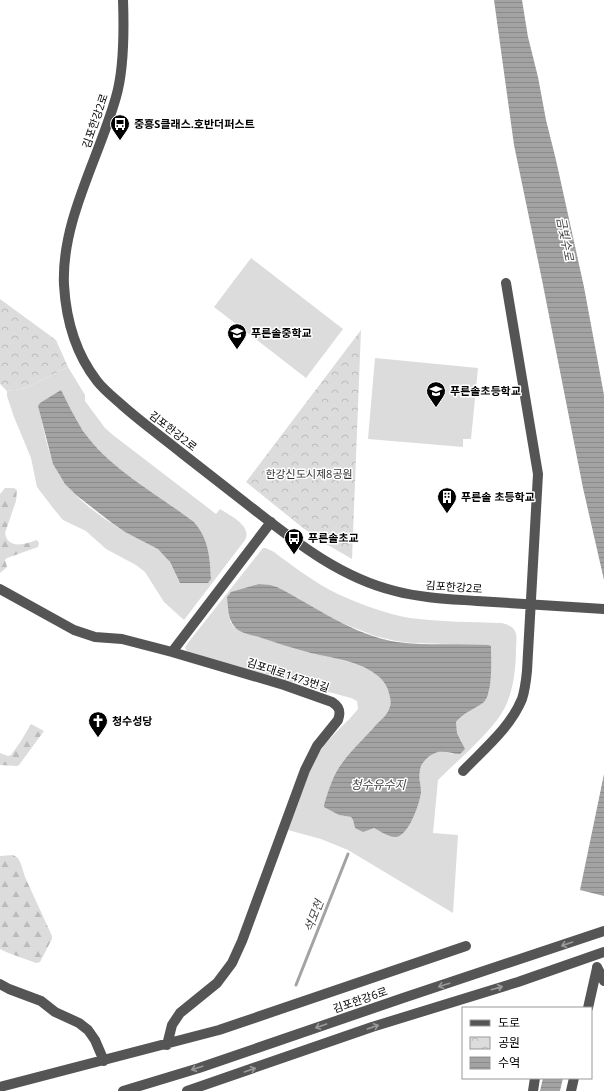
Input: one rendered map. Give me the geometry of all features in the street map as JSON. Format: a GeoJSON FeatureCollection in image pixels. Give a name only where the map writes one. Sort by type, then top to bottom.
{"type":"FeatureCollection","features":[{"type":"Feature","properties":{"kind":"street","name":"김포한강2로"},"geometry":{"type":"LineString","coordinates":[[123,0],[121,65],[117,94],[74,218],[64,266],[64,286],[69,320],[74,337],[88,367],[105,389],[133,414],[291,538],[330,564],[368,583],[394,591],[426,597],[599,609]]}},
{"type":"Feature","properties":{"kind":"street"},"geometry":{"type":"LineString","coordinates":[[463,771],[506,726],[516,712],[522,698],[527,671],[538,474],[506,283]]}},
{"type":"Feature","properties":{"kind":"street"},"geometry":{"type":"LineString","coordinates":[[172,652],[271,522]]}},
{"type":"Feature","properties":{"kind":"street","name":"김포대로1473번길"},"geometry":{"type":"LineString","coordinates":[[0,588],[74,630],[95,637],[122,639],[172,652],[315,695],[337,705],[340,709],[338,720],[317,746],[305,770],[242,941],[232,963],[217,983],[180,1013],[172,1025],[167,1045]]}},
{"type":"Feature","properties":{"kind":"street","name":"김포한강6로"},"geometry":{"type":"LineString","coordinates":[[123,1091],[199,1068],[604,931]]}},
{"type":"Feature","properties":{"kind":"street"},"geometry":{"type":"LineString","coordinates":[[0,1087],[206,1034],[466,946]]}},
{"type":"Feature","properties":{"kind":"street"},"geometry":{"type":"LineString","coordinates":[[187,1091],[372,1027],[518,982],[604,952]]}},
{"type":"Feature","properties":{"kind":"street"},"geometry":{"type":"LineString","coordinates":[[593,956],[604,981]]}},
{"type":"Feature","properties":{"kind":"street"},"geometry":{"type":"LineString","coordinates":[[588,1007],[597,968]]}},
{"type":"Feature","properties":{"kind":"street"},"geometry":{"type":"LineString","coordinates":[[0,984],[41,1001],[55,1012],[79,1023],[88,1030],[95,1040],[104,1061]]}},
{"type":"Feature","properties":{"kind":"street"},"geometry":{"type":"LineString","coordinates":[[533,1091],[535,1079]]}},
{"type":"Feature","properties":{"kind":"street"},"geometry":{"type":"LineString","coordinates":[[572,1091],[574,1079]]}},
{"type":"Feature","properties":{"kind":"green space"},"geometry":{"type":"Polygon","coordinates":[[[251,258],[343,329],[306,378],[214,307],[251,258]]]}},
{"type":"Feature","properties":{"kind":"green space"},"geometry":{"type":"Polygon","coordinates":[[[0,299],[56,340],[68,367],[26,388],[7,391],[0,384],[0,299]]]}},
{"type":"Feature","properties":{"kind":"green space","name":"한강신도시제8공원"},"geometry":{"type":"Polygon","coordinates":[[[361,330],[352,559],[321,541],[303,528],[246,482],[361,330]]]}},
{"type":"Feature","properties":{"kind":"green space"},"geometry":{"type":"Polygon","coordinates":[[[375,358],[478,368],[471,439],[463,439],[463,447],[368,439],[375,358]]]}},
{"type":"Feature","properties":{"kind":"green space"},"geometry":{"type":"Polygon","coordinates":[[[68,367],[85,395],[85,401],[105,428],[216,514],[220,509],[239,522],[246,530],[247,535],[245,540],[184,620],[164,602],[145,572],[136,565],[106,549],[86,531],[63,520],[37,487],[31,458],[7,396],[7,391],[26,388],[68,367]],[[61,391],[39,409],[51,457],[65,483],[85,504],[102,517],[127,533],[160,550],[169,560],[179,581],[211,579],[208,549],[199,528],[194,522],[120,470],[107,458],[83,431],[61,391]]]}},
{"type":"Feature","properties":{"kind":"green space"},"geometry":{"type":"Polygon","coordinates":[[[5,488],[14,488],[17,490],[16,501],[5,533],[7,538],[13,544],[22,544],[37,540],[39,543],[38,547],[7,558],[5,560],[7,567],[0,573],[0,494],[5,488]]]}},
{"type":"Feature","properties":{"kind":"green space"},"geometry":{"type":"Polygon","coordinates":[[[263,548],[274,552],[329,590],[382,611],[410,618],[456,622],[502,623],[514,629],[516,639],[513,683],[507,703],[502,713],[486,733],[438,780],[433,833],[458,835],[453,913],[348,850],[321,839],[288,830],[302,789],[315,759],[329,739],[358,709],[357,701],[351,698],[236,667],[187,651],[185,648],[263,548]],[[259,584],[253,587],[230,621],[234,627],[241,631],[367,668],[381,678],[390,693],[390,707],[383,719],[340,765],[324,805],[339,815],[351,817],[355,828],[374,828],[391,836],[402,833],[410,824],[420,798],[419,772],[422,764],[427,757],[435,752],[443,751],[452,754],[462,742],[457,733],[456,722],[461,716],[489,693],[491,646],[411,643],[375,636],[337,621],[277,587],[259,584]]]}},
{"type":"Feature","properties":{"kind":"green space"},"geometry":{"type":"Polygon","coordinates":[[[31,724],[44,731],[19,765],[0,765],[0,753],[8,756],[11,755],[31,724]]]}},
{"type":"Feature","properties":{"kind":"green space"},"geometry":{"type":"Polygon","coordinates":[[[13,855],[18,858],[21,864],[25,877],[52,936],[52,939],[40,962],[36,963],[0,949],[0,856],[13,855]]]}},
{"type":"Feature","properties":{"kind":"water","name":"금빛수로"},"geometry":{"type":"Polygon","coordinates":[[[494,0],[522,0],[528,37],[584,287],[604,395],[604,580],[583,488],[514,145],[494,0]]]}},
{"type":"Feature","properties":{"kind":"water"},"geometry":{"type":"Polygon","coordinates":[[[61,390],[83,431],[107,458],[135,481],[194,522],[199,528],[208,549],[211,579],[208,583],[180,583],[170,562],[158,549],[125,532],[112,523],[76,495],[65,484],[53,464],[38,406],[40,403],[61,390]]]}},
{"type":"Feature","properties":{"kind":"water","name":"청수유수지"},"geometry":{"type":"Polygon","coordinates":[[[259,584],[277,587],[350,627],[381,638],[408,643],[477,644],[491,646],[491,676],[487,698],[484,702],[466,713],[456,722],[457,733],[465,749],[460,754],[443,752],[436,753],[423,763],[419,773],[421,792],[416,812],[408,827],[399,836],[394,837],[386,835],[374,828],[363,832],[355,828],[351,817],[339,815],[324,807],[330,785],[340,766],[388,711],[391,702],[386,686],[379,677],[370,670],[358,665],[291,647],[245,633],[236,628],[229,616],[227,597],[231,592],[259,584]]]}},
{"type":"Feature","properties":{"kind":"water"},"geometry":{"type":"Polygon","coordinates":[[[604,774],[604,896],[580,890],[604,774]]]}},
{"type":"Feature","properties":{"kind":"water"},"geometry":{"type":"Polygon","coordinates":[[[543,1079],[563,1079],[560,1091],[540,1091],[543,1079]]]}},
{"type":"Feature","properties":{"kind":"waterway","name":"석모천"},"geometry":{"type":"LineString","coordinates":[[296,985],[348,854]]}},
{"type":"Feature","properties":{"kind":"place","name":"중흥S클래스.호반더퍼스트"},"geometry":{"type":"Point","coordinates":[120,141]}},
{"type":"Feature","properties":{"kind":"place","name":"푸른솔중학교"},"geometry":{"type":"Point","coordinates":[237,350]}},
{"type":"Feature","properties":{"kind":"place","name":"푸른솔초등학교"},"geometry":{"type":"Point","coordinates":[436,408]}},
{"type":"Feature","properties":{"kind":"place","name":"푸른솔 초등학교"},"geometry":{"type":"Point","coordinates":[447,514]}},
{"type":"Feature","properties":{"kind":"place","name":"푸른솔초교"},"geometry":{"type":"Point","coordinates":[294,555]}},
{"type":"Feature","properties":{"kind":"place","name":"청수성당"},"geometry":{"type":"Point","coordinates":[98,738]}}]}
